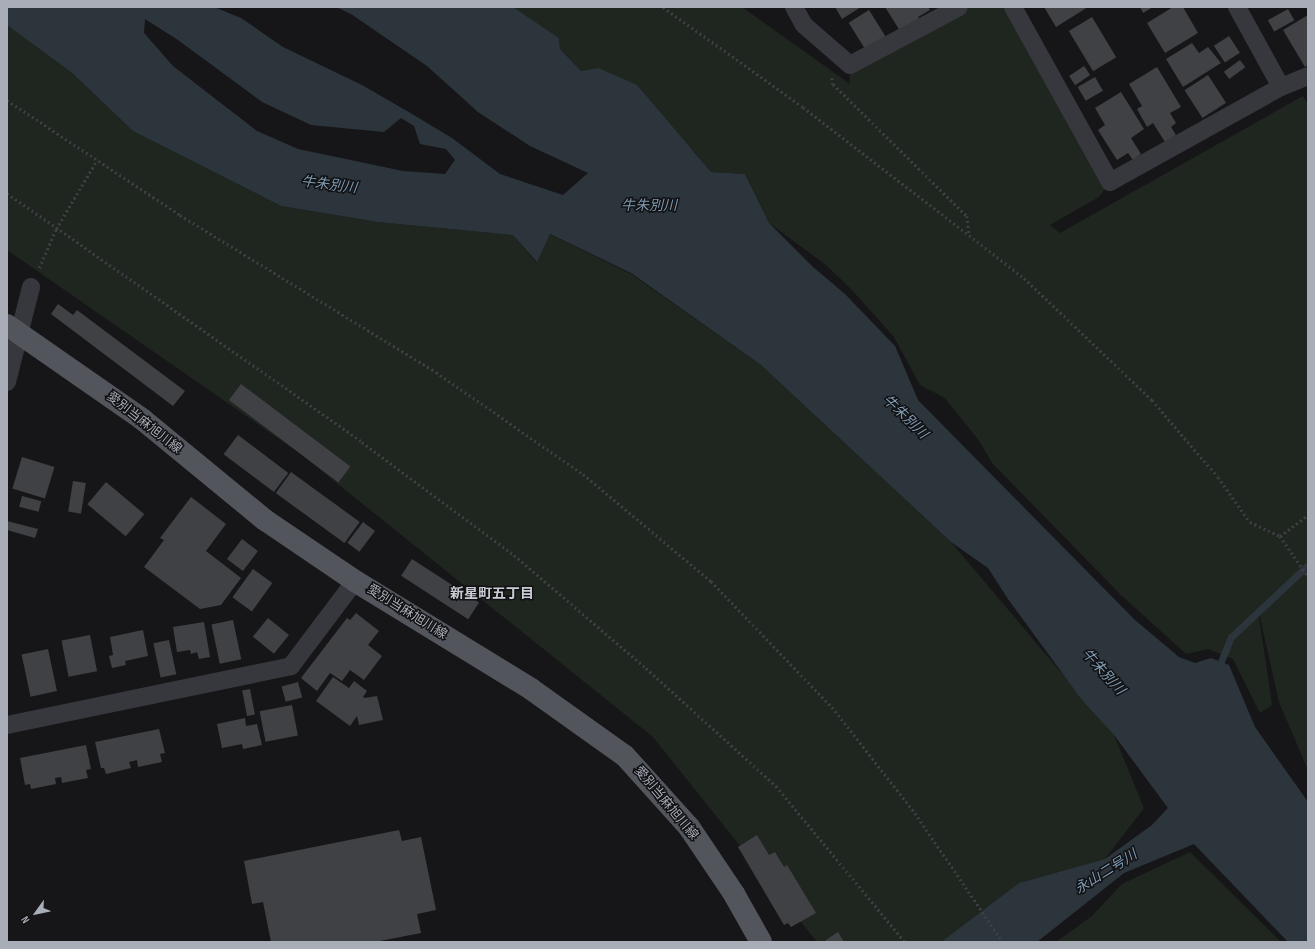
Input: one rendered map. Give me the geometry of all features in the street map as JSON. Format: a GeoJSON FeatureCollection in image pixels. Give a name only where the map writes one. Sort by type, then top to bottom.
{"type":"FeatureCollection","features":[{"type":"Feature","properties":{"kind":"main road","name":"愛別当麻旭川線"},"geometry":{"type":"LineString","coordinates":[[14,329],[142,419],[265,520],[355,581],[531,689],[625,756],[689,827],[734,894],[761,942]]}},
{"type":"Feature","properties":{"kind":"street"},"geometry":{"type":"LineString","coordinates":[[794,7],[804,25],[850,65],[959,7]]}},
{"type":"Feature","properties":{"kind":"street"},"geometry":{"type":"LineString","coordinates":[[1013,7],[1110,182],[1281,87],[1308,76]]}},
{"type":"Feature","properties":{"kind":"street"},"geometry":{"type":"LineString","coordinates":[[1237,7],[1281,87]]}},
{"type":"Feature","properties":{"kind":"street"},"geometry":{"type":"LineString","coordinates":[[7,382],[14,329],[31,287]]}},
{"type":"Feature","properties":{"kind":"street"},"geometry":{"type":"LineString","coordinates":[[7,725],[291,666],[355,581]]}},
{"type":"Feature","properties":{"kind":"path"},"geometry":{"type":"LineString","coordinates":[[663,7],[802,107],[969,233],[1024,278],[1152,400],[1218,477],[1250,522],[1280,536],[1308,576]]}},
{"type":"Feature","properties":{"kind":"path"},"geometry":{"type":"LineString","coordinates":[[846,61],[833,76],[833,84],[964,213],[969,224],[969,233]]}},
{"type":"Feature","properties":{"kind":"path"},"geometry":{"type":"LineString","coordinates":[[7,100],[180,215],[436,372],[583,474],[711,581],[832,707],[915,813],[969,888],[1004,942]]}},
{"type":"Feature","properties":{"kind":"path"},"geometry":{"type":"LineString","coordinates":[[31,287],[56,229],[97,160]]}},
{"type":"Feature","properties":{"kind":"path"},"geometry":{"type":"LineString","coordinates":[[7,193],[56,229],[362,442],[514,555],[646,668],[776,786],[905,942]]}},
{"type":"Feature","properties":{"kind":"path"},"geometry":{"type":"LineString","coordinates":[[1280,536],[1308,516]]}},
{"type":"Feature","properties":{"kind":"shaded area"},"geometry":{"type":"Polygon","coordinates":[[[513,7],[742,7],[850,84],[850,65],[959,7],[1013,7],[1110,182],[1099,197],[1050,225],[1060,233],[1303,96],[1308,104],[1308,770],[1279,702],[1257,604],[1272,705],[1260,713],[1233,659],[1208,649],[1186,654],[1120,594],[992,463],[980,442],[945,398],[920,385],[894,337],[852,290],[826,265],[769,223],[745,174],[711,172],[692,149],[598,68],[581,71],[560,49],[559,38],[513,7]]]}},
{"type":"Feature","properties":{"kind":"shaded area"},"geometry":{"type":"Polygon","coordinates":[[[7,25],[72,73],[133,131],[281,206],[378,222],[513,235],[536,262],[549,234],[631,274],[761,365],[951,542],[1114,735],[1144,808],[1105,859],[1019,883],[941,942],[817,942],[653,737],[298,452],[7,250],[7,25]]]}},
{"type":"Feature","properties":{"kind":"shaded area"},"geometry":{"type":"Polygon","coordinates":[[[1190,852],[1281,942],[1056,942],[1092,916],[1122,884],[1190,852]]]}},
{"type":"Feature","properties":{"kind":"water","name":"牛朱別川"},"geometry":{"type":"Polygon","coordinates":[[[7,7],[214,7],[241,18],[283,47],[362,85],[412,114],[452,138],[500,174],[563,195],[588,173],[530,146],[478,112],[427,66],[351,14],[336,7],[513,7],[559,38],[560,49],[581,71],[598,68],[637,85],[711,172],[745,174],[769,223],[813,267],[845,294],[895,346],[918,400],[1135,620],[1179,657],[1195,663],[1211,658],[1229,665],[1255,727],[1308,802],[1308,942],[1288,942],[1194,844],[1124,873],[1037,942],[941,942],[1019,883],[1105,859],[1152,825],[1168,808],[1114,735],[1082,700],[1008,599],[988,568],[951,542],[761,365],[631,273],[550,234],[537,262],[513,235],[378,222],[281,206],[133,131],[72,73],[7,25],[7,7]],[[145,19],[144,33],[173,66],[257,131],[298,149],[403,171],[445,174],[455,160],[446,149],[420,144],[414,126],[401,118],[384,132],[311,125],[262,102],[178,40],[145,19]]]}},
{"type":"Feature","properties":{"kind":"building"},"geometry":{"type":"Polygon","coordinates":[[[835,7],[861,7],[842,19],[835,7]]]}},
{"type":"Feature","properties":{"kind":"building"},"geometry":{"type":"Polygon","coordinates":[[[885,7],[928,7],[930,10],[918,17],[921,22],[902,34],[885,7]]]}},
{"type":"Feature","properties":{"kind":"building"},"geometry":{"type":"Polygon","coordinates":[[[1044,7],[1088,7],[1056,27],[1044,7]]]}},
{"type":"Feature","properties":{"kind":"building"},"geometry":{"type":"Polygon","coordinates":[[[1140,7],[1153,7],[1143,13],[1140,7]]]}},
{"type":"Feature","properties":{"kind":"building"},"geometry":{"type":"Polygon","coordinates":[[[1173,7],[1183,7],[1198,33],[1165,53],[1147,23],[1173,7]]]}},
{"type":"Feature","properties":{"kind":"building"},"geometry":{"type":"Polygon","coordinates":[[[1288,9],[1294,20],[1274,32],[1268,20],[1288,9]]]}},
{"type":"Feature","properties":{"kind":"building"},"geometry":{"type":"Polygon","coordinates":[[[869,10],[885,36],[865,49],[849,23],[869,10]]]}},
{"type":"Feature","properties":{"kind":"building"},"geometry":{"type":"Polygon","coordinates":[[[1308,15],[1308,65],[1305,67],[1283,30],[1308,15]]]}},
{"type":"Feature","properties":{"kind":"building"},"geometry":{"type":"Polygon","coordinates":[[[1092,17],[1116,57],[1093,71],[1069,31],[1092,17]]]}},
{"type":"Feature","properties":{"kind":"building"},"geometry":{"type":"Polygon","coordinates":[[[1229,36],[1240,53],[1225,63],[1214,46],[1229,36]]]}},
{"type":"Feature","properties":{"kind":"building"},"geometry":{"type":"Polygon","coordinates":[[[1192,43],[1199,53],[1208,47],[1221,63],[1183,87],[1166,59],[1192,43]]]}},
{"type":"Feature","properties":{"kind":"building"},"geometry":{"type":"Polygon","coordinates":[[[1240,60],[1245,67],[1229,79],[1224,72],[1240,60]]]}},
{"type":"Feature","properties":{"kind":"building"},"geometry":{"type":"Polygon","coordinates":[[[1084,66],[1090,75],[1075,85],[1069,76],[1084,66]]]}},
{"type":"Feature","properties":{"kind":"building"},"geometry":{"type":"Polygon","coordinates":[[[1157,67],[1181,107],[1170,113],[1176,123],[1171,127],[1176,135],[1165,142],[1153,123],[1147,127],[1137,109],[1142,106],[1129,84],[1157,67]]]}},
{"type":"Feature","properties":{"kind":"building"},"geometry":{"type":"Polygon","coordinates":[[[1208,75],[1226,103],[1202,118],[1185,90],[1208,75]]]}},
{"type":"Feature","properties":{"kind":"building"},"geometry":{"type":"Polygon","coordinates":[[[1095,77],[1103,91],[1086,101],[1078,87],[1095,77]]]}},
{"type":"Feature","properties":{"kind":"building"},"geometry":{"type":"Polygon","coordinates":[[[1121,92],[1144,129],[1131,138],[1141,154],[1133,160],[1128,153],[1117,160],[1098,130],[1105,125],[1095,108],[1121,92]]]}},
{"type":"Feature","properties":{"kind":"building"},"geometry":{"type":"Polygon","coordinates":[[[58,304],[73,315],[77,310],[185,391],[173,406],[51,314],[58,304]]]}},
{"type":"Feature","properties":{"kind":"building"},"geometry":{"type":"Polygon","coordinates":[[[241,384],[350,466],[338,482],[229,400],[241,384]]]}},
{"type":"Feature","properties":{"kind":"building"},"geometry":{"type":"Polygon","coordinates":[[[238,435],[288,473],[274,492],[224,454],[238,435]]]}},
{"type":"Feature","properties":{"kind":"building"},"geometry":{"type":"Polygon","coordinates":[[[22,457],[55,467],[45,498],[12,489],[22,457]]]}},
{"type":"Feature","properties":{"kind":"building"},"geometry":{"type":"Polygon","coordinates":[[[291,472],[360,522],[344,543],[276,493],[291,472]]]}},
{"type":"Feature","properties":{"kind":"building"},"geometry":{"type":"Polygon","coordinates":[[[73,481],[86,483],[81,514],[68,512],[73,481]]]}},
{"type":"Feature","properties":{"kind":"building"},"geometry":{"type":"Polygon","coordinates":[[[106,482],[144,514],[126,536],[87,504],[106,482]]]}},
{"type":"Feature","properties":{"kind":"building"},"geometry":{"type":"Polygon","coordinates":[[[22,496],[41,501],[38,512],[19,507],[22,496]]]}},
{"type":"Feature","properties":{"kind":"building"},"geometry":{"type":"Polygon","coordinates":[[[191,497],[226,524],[206,551],[241,578],[221,605],[200,609],[144,567],[164,540],[160,538],[191,497]]]}},
{"type":"Feature","properties":{"kind":"building"},"geometry":{"type":"Polygon","coordinates":[[[7,521],[38,529],[35,538],[7,530],[7,521]]]}},
{"type":"Feature","properties":{"kind":"building"},"geometry":{"type":"Polygon","coordinates":[[[363,522],[375,531],[359,552],[347,543],[363,522]]]}},
{"type":"Feature","properties":{"kind":"building"},"geometry":{"type":"Polygon","coordinates":[[[242,539],[258,551],[243,571],[227,559],[242,539]]]}},
{"type":"Feature","properties":{"kind":"building"},"geometry":{"type":"Polygon","coordinates":[[[412,559],[479,603],[468,619],[401,576],[412,559]]]}},
{"type":"Feature","properties":{"kind":"building"},"geometry":{"type":"Polygon","coordinates":[[[253,569],[272,583],[252,611],[232,597],[253,569]]]}},
{"type":"Feature","properties":{"kind":"building"},"geometry":{"type":"Polygon","coordinates":[[[356,613],[379,631],[368,645],[382,656],[364,680],[350,670],[342,681],[330,673],[317,691],[301,678],[347,618],[350,620],[356,613]]]}},
{"type":"Feature","properties":{"kind":"building"},"geometry":{"type":"Polygon","coordinates":[[[268,618],[289,635],[274,654],[253,637],[268,618]]]}},
{"type":"Feature","properties":{"kind":"building"},"geometry":{"type":"Polygon","coordinates":[[[233,620],[241,659],[220,664],[211,625],[233,620]]]}},
{"type":"Feature","properties":{"kind":"building"},"geometry":{"type":"Polygon","coordinates":[[[204,622],[210,657],[199,659],[197,652],[191,654],[190,650],[177,652],[173,627],[204,622]]]}},
{"type":"Feature","properties":{"kind":"building"},"geometry":{"type":"Polygon","coordinates":[[[143,630],[148,656],[125,661],[126,665],[112,668],[109,656],[113,655],[110,637],[143,630]]]}},
{"type":"Feature","properties":{"kind":"building"},"geometry":{"type":"Polygon","coordinates":[[[90,635],[97,671],[69,677],[62,641],[90,635]]]}},
{"type":"Feature","properties":{"kind":"building"},"geometry":{"type":"Polygon","coordinates":[[[169,640],[176,674],[161,678],[153,643],[169,640]]]}},
{"type":"Feature","properties":{"kind":"building"},"geometry":{"type":"Polygon","coordinates":[[[48,649],[57,691],[31,697],[22,655],[48,649]]]}},
{"type":"Feature","properties":{"kind":"building"},"geometry":{"type":"Polygon","coordinates":[[[333,677],[349,688],[354,681],[367,691],[363,697],[365,698],[377,696],[383,720],[359,725],[357,716],[350,726],[316,701],[333,677]]]}},
{"type":"Feature","properties":{"kind":"building"},"geometry":{"type":"Polygon","coordinates":[[[298,682],[302,697],[286,702],[282,686],[298,682]]]}},
{"type":"Feature","properties":{"kind":"building"},"geometry":{"type":"Polygon","coordinates":[[[250,689],[255,715],[247,716],[242,691],[250,689]]]}},
{"type":"Feature","properties":{"kind":"building"},"geometry":{"type":"Polygon","coordinates":[[[292,705],[298,735],[266,742],[260,711],[292,705]]]}},
{"type":"Feature","properties":{"kind":"building"},"geometry":{"type":"Polygon","coordinates":[[[245,718],[246,726],[257,724],[262,745],[243,749],[242,744],[222,748],[217,724],[245,718]]]}},
{"type":"Feature","properties":{"kind":"building"},"geometry":{"type":"Polygon","coordinates":[[[159,729],[165,753],[160,754],[162,762],[138,767],[137,760],[129,762],[131,768],[106,774],[104,768],[101,768],[95,742],[159,729]]]}},
{"type":"Feature","properties":{"kind":"building"},"geometry":{"type":"Polygon","coordinates":[[[86,745],[91,769],[86,770],[88,778],[62,783],[61,777],[55,778],[56,784],[31,789],[30,784],[25,785],[20,758],[86,745]]]}},
{"type":"Feature","properties":{"kind":"building"},"geometry":{"type":"Polygon","coordinates":[[[399,830],[402,841],[421,837],[436,910],[417,914],[421,933],[375,942],[271,942],[263,902],[252,904],[244,861],[399,830]]]}},
{"type":"Feature","properties":{"kind":"building"},"geometry":{"type":"Polygon","coordinates":[[[757,835],[769,855],[775,852],[784,867],[787,865],[816,913],[791,927],[788,923],[784,925],[738,847],[757,835]]]}},
{"type":"Feature","properties":{"kind":"building"},"geometry":{"type":"Polygon","coordinates":[[[838,932],[844,942],[823,942],[838,932]]]}},
{"type":"Feature","properties":{"kind":"waterway"},"geometry":{"type":"LineString","coordinates":[[1222,669],[1220,664],[1231,637],[1308,565]]}},
{"type":"Feature","properties":{"kind":"district","name":"新星町五丁目"},"geometry":{"type":"Point","coordinates":[492,594]}},
{"type":"Feature","properties":{"kind":"water label","name":"永山二号川"},"geometry":{"type":"Point","coordinates":[1106,872]}}]}
